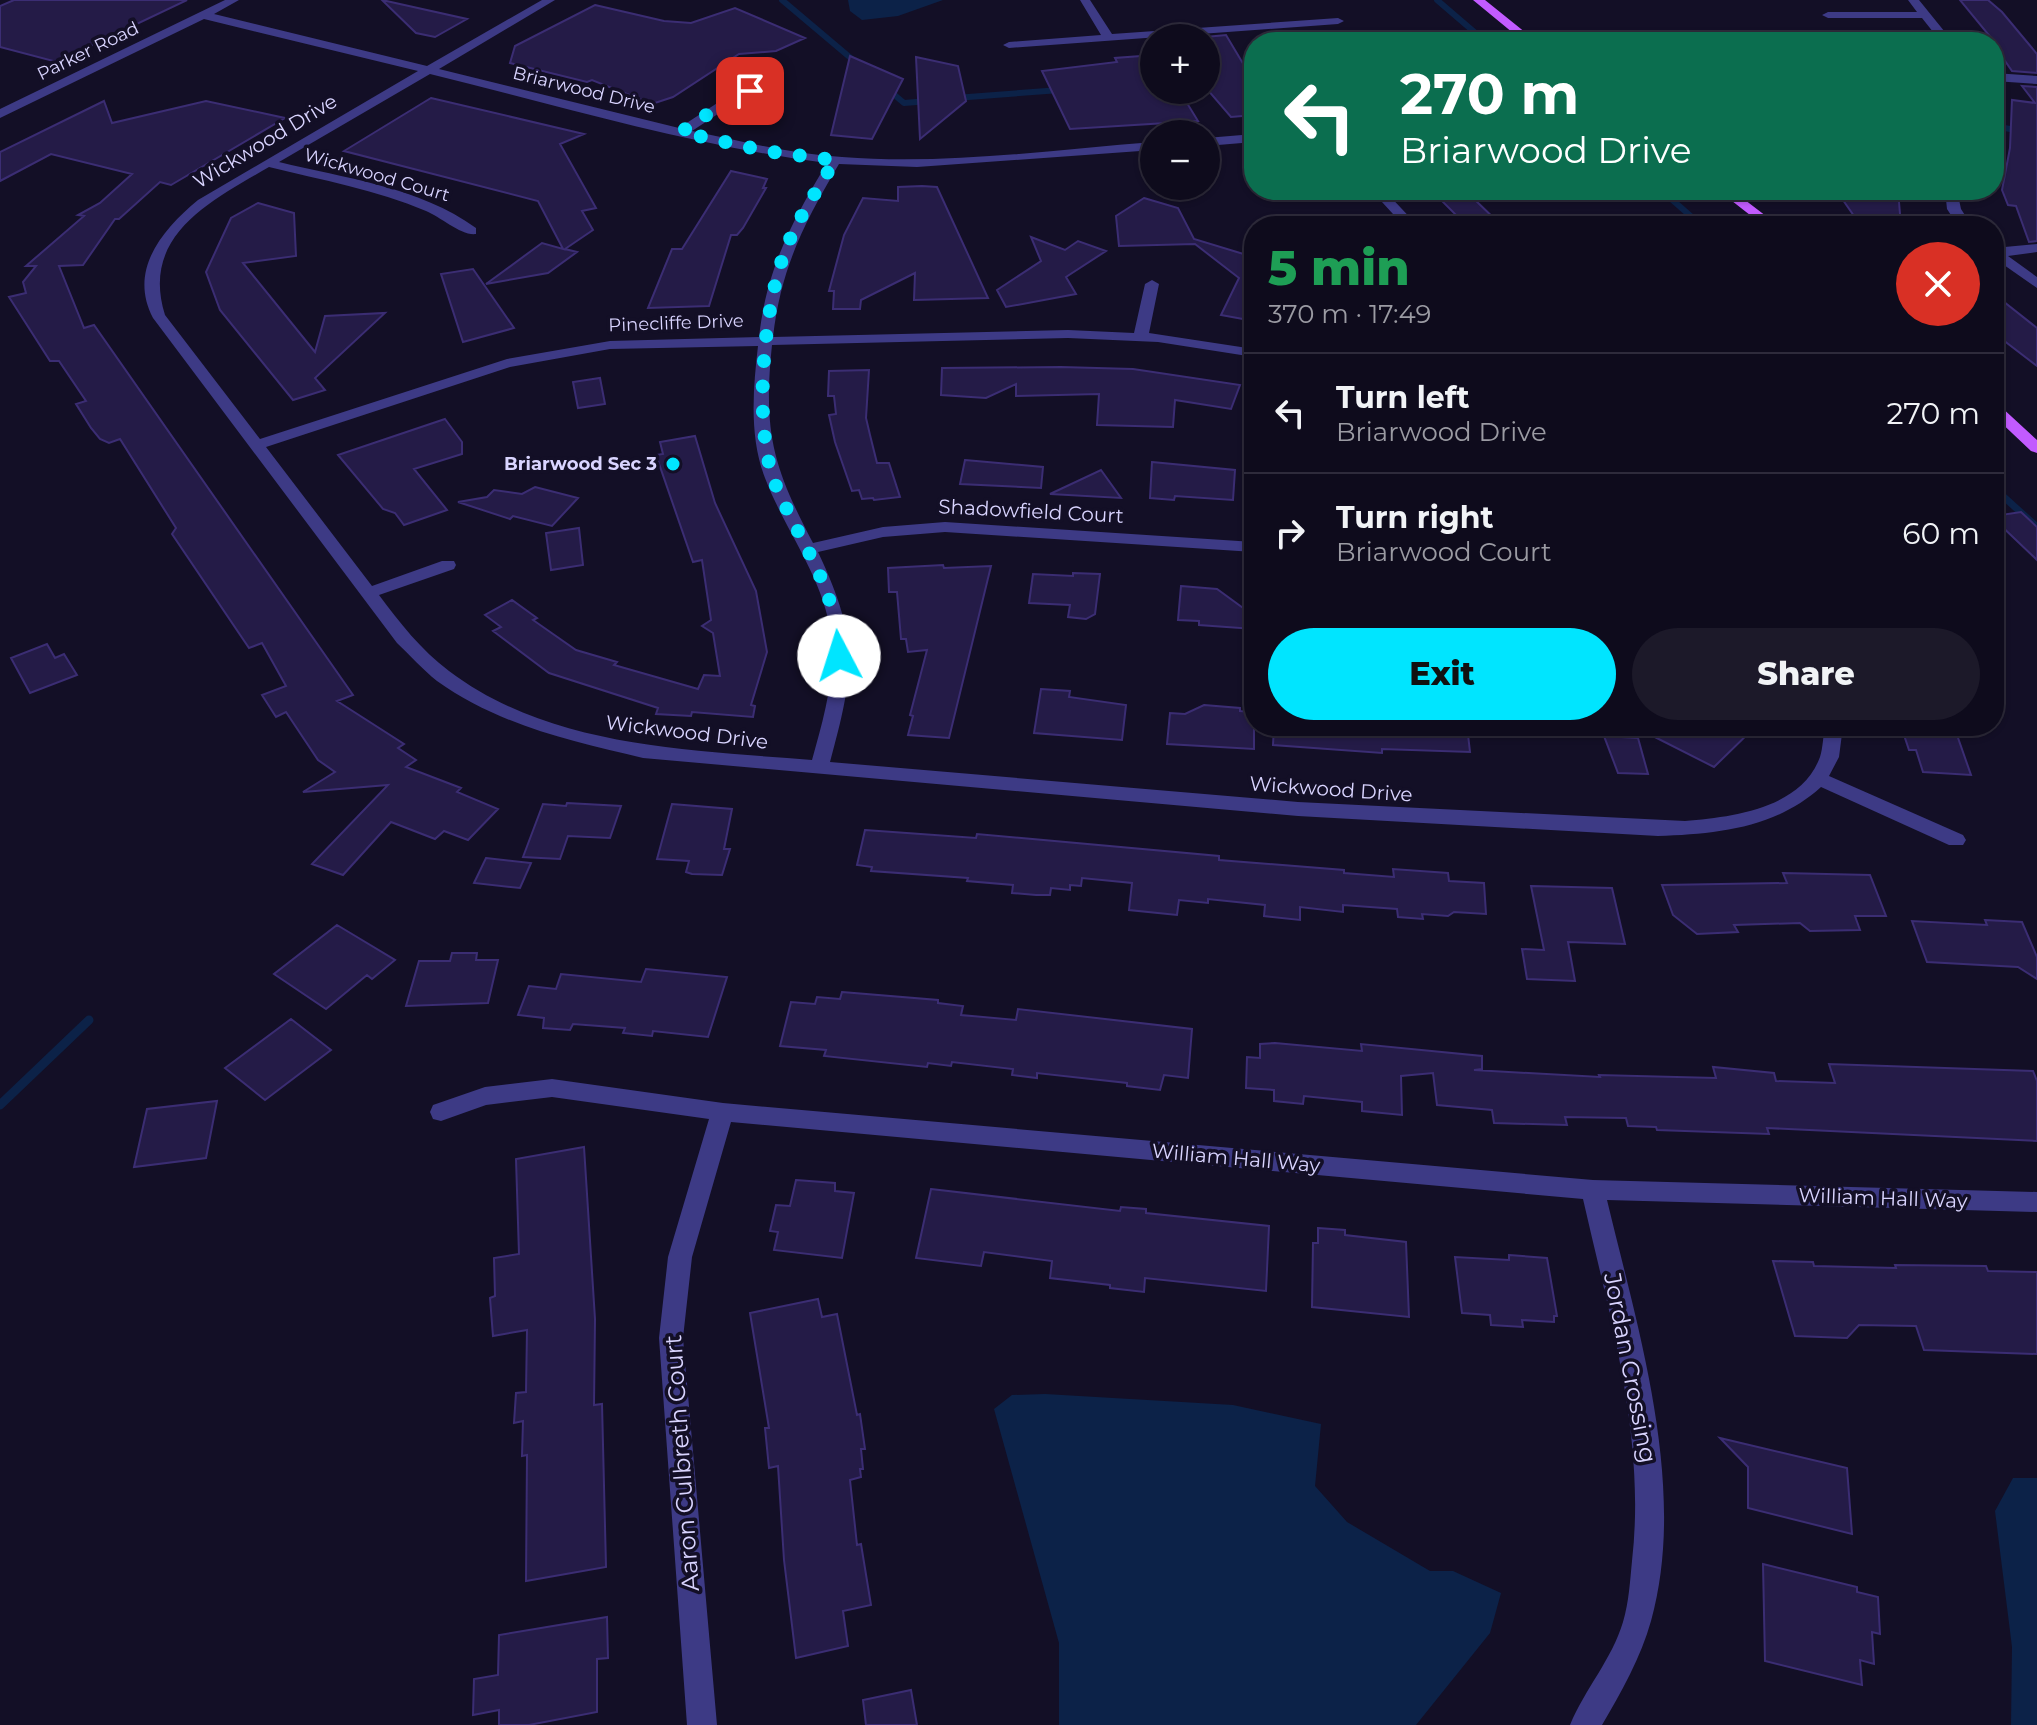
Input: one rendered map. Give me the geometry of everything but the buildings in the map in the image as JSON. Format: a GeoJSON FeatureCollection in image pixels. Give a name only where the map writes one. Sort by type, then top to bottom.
{"type":"FeatureCollection","features":[{"type":"Feature","properties":{"kind":"main road"},"geometry":{"type":"LineString","coordinates":[[1478,0],[1518,32]]}},
{"type":"Feature","properties":{"kind":"main road"},"geometry":{"type":"LineString","coordinates":[[1737,200],[1759,216]]}},
{"type":"Feature","properties":{"kind":"main road"},"geometry":{"type":"LineString","coordinates":[[2004,417],[2037,448]]}},
{"type":"Feature","properties":{"kind":"street","name":"Parker Road"},"geometry":{"type":"LineString","coordinates":[[0,114],[234,0]]}},
{"type":"Feature","properties":{"kind":"street","name":"Wickwood Drive"},"geometry":{"type":"LineString","coordinates":[[550,0],[219,191],[189,214],[158,252],[150,275],[150,291],[158,315],[403,639],[443,676],[523,720],[597,743],[643,752],[1298,809],[1658,829],[1697,829],[1757,818],[1785,805],[1817,778],[1828,758],[1832,736]]}},
{"type":"Feature","properties":{"kind":"street"},"geometry":{"type":"LineString","coordinates":[[1085,0],[1109,39]]}},
{"type":"Feature","properties":{"kind":"street"},"geometry":{"type":"LineString","coordinates":[[1913,0],[1940,32]]}},
{"type":"Feature","properties":{"kind":"street","name":"Briarwood Drive"},"geometry":{"type":"LineString","coordinates":[[203,15],[759,150],[835,160],[943,162],[1140,147]]}},
{"type":"Feature","properties":{"kind":"street"},"geometry":{"type":"LineString","coordinates":[[1828,15],[1927,15]]}},
{"type":"Feature","properties":{"kind":"street"},"geometry":{"type":"LineString","coordinates":[[1009,45],[1338,21]]}},
{"type":"Feature","properties":{"kind":"street"},"geometry":{"type":"LineString","coordinates":[[2004,78],[2037,80]]}},
{"type":"Feature","properties":{"kind":"street"},"geometry":{"type":"LineString","coordinates":[[681,132],[732,99],[778,82]]}},
{"type":"Feature","properties":{"kind":"street"},"geometry":{"type":"LineString","coordinates":[[1220,141],[1244,139]]}},
{"type":"Feature","properties":{"kind":"street"},"geometry":{"type":"LineString","coordinates":[[819,768],[832,723],[840,674],[837,619],[808,549],[776,485],[766,454],[761,405],[780,264],[835,160]]}},
{"type":"Feature","properties":{"kind":"street","name":"Wickwood Court"},"geometry":{"type":"LineString","coordinates":[[268,163],[434,208],[471,231]]}},
{"type":"Feature","properties":{"kind":"street"},"geometry":{"type":"LineString","coordinates":[[1386,200],[1402,216]]}},
{"type":"Feature","properties":{"kind":"street"},"geometry":{"type":"LineString","coordinates":[[2004,253],[2037,248]]}},
{"type":"Feature","properties":{"kind":"street"},"geometry":{"type":"LineString","coordinates":[[2004,260],[2037,284]]}},
{"type":"Feature","properties":{"kind":"street"},"geometry":{"type":"LineString","coordinates":[[1141,336],[1152,284]]}},
{"type":"Feature","properties":{"kind":"street","name":"Pinecliffe Drive"},"geometry":{"type":"LineString","coordinates":[[256,445],[461,376],[543,355],[645,342],[1068,334],[1141,336],[1244,351]]}},
{"type":"Feature","properties":{"kind":"street","name":"Shadowfield Court"},"geometry":{"type":"LineString","coordinates":[[808,549],[883,532],[945,527],[1244,546]]}},
{"type":"Feature","properties":{"kind":"street"},"geometry":{"type":"LineString","coordinates":[[368,593],[448,565]]}},
{"type":"Feature","properties":{"kind":"street"},"geometry":{"type":"LineString","coordinates":[[1817,778],[1956,840]]}},
{"type":"Feature","properties":{"kind":"street","name":"William Hall Way"},"geometry":{"type":"LineString","coordinates":[[441,1112],[485,1096],[552,1088],[723,1112],[1593,1190],[2037,1202]]}},
{"type":"Feature","properties":{"kind":"street","name":"Aaron Culbreth Court"},"geometry":{"type":"LineString","coordinates":[[702,1725],[671,1338],[680,1257],[723,1112]]}},
{"type":"Feature","properties":{"kind":"street","name":"Jordan Crossing"},"geometry":{"type":"LineString","coordinates":[[1585,1725],[1603,1699],[1636,1625],[1649,1549],[1652,1492],[1647,1435],[1593,1190]]}},
{"type":"Feature","properties":{"kind":"water"},"geometry":{"type":"Polygon","coordinates":[[[848,0],[943,0],[898,16],[862,20],[850,11],[848,0]]]}},
{"type":"Feature","properties":{"kind":"water"},"geometry":{"type":"Polygon","coordinates":[[[1045,1394],[1233,1405],[1321,1424],[1315,1486],[1347,1522],[1430,1571],[1453,1571],[1501,1593],[1490,1633],[1416,1725],[1059,1725],[1059,1643],[994,1409],[1012,1395],[1045,1394]]]}},
{"type":"Feature","properties":{"kind":"water"},"geometry":{"type":"Polygon","coordinates":[[[2013,1478],[2037,1478],[2037,1725],[2011,1725],[2012,1647],[1995,1511],[2013,1478]]]}},
{"type":"Feature","properties":{"kind":"waterway"},"geometry":{"type":"LineString","coordinates":[[782,0],[859,65]]}},
{"type":"Feature","properties":{"kind":"waterway"},"geometry":{"type":"LineString","coordinates":[[1437,0],[1474,32]]}},
{"type":"Feature","properties":{"kind":"waterway"},"geometry":{"type":"LineString","coordinates":[[1237,75],[1244,74]]}},
{"type":"Feature","properties":{"kind":"waterway"},"geometry":{"type":"LineString","coordinates":[[885,87],[904,103],[929,101]]}},
{"type":"Feature","properties":{"kind":"waterway"},"geometry":{"type":"LineString","coordinates":[[955,98],[1060,90]]}},
{"type":"Feature","properties":{"kind":"waterway"},"geometry":{"type":"LineString","coordinates":[[2004,128],[2037,134]]}},
{"type":"Feature","properties":{"kind":"waterway"},"geometry":{"type":"LineString","coordinates":[[1672,200],[1691,216]]}},
{"type":"Feature","properties":{"kind":"waterway"},"geometry":{"type":"LineString","coordinates":[[2004,497],[2037,527]]}},
{"type":"Feature","properties":{"kind":"waterway"},"geometry":{"type":"LineString","coordinates":[[0,1105],[89,1020]]}},
{"type":"Feature","properties":{"kind":"place","name":"Briarwood Sec 3"},"geometry":{"type":"Point","coordinates":[673,464]}},
{"type":"Feature","properties":{"kind":"route"},"geometry":{"type":"LineString","coordinates":[[750,91],[726,102],[681,132],[765,151],[835,160],[799,222],[780,264],[771,309],[761,415],[766,454],[776,485],[824,584],[837,619],[839,656]]}}]}
